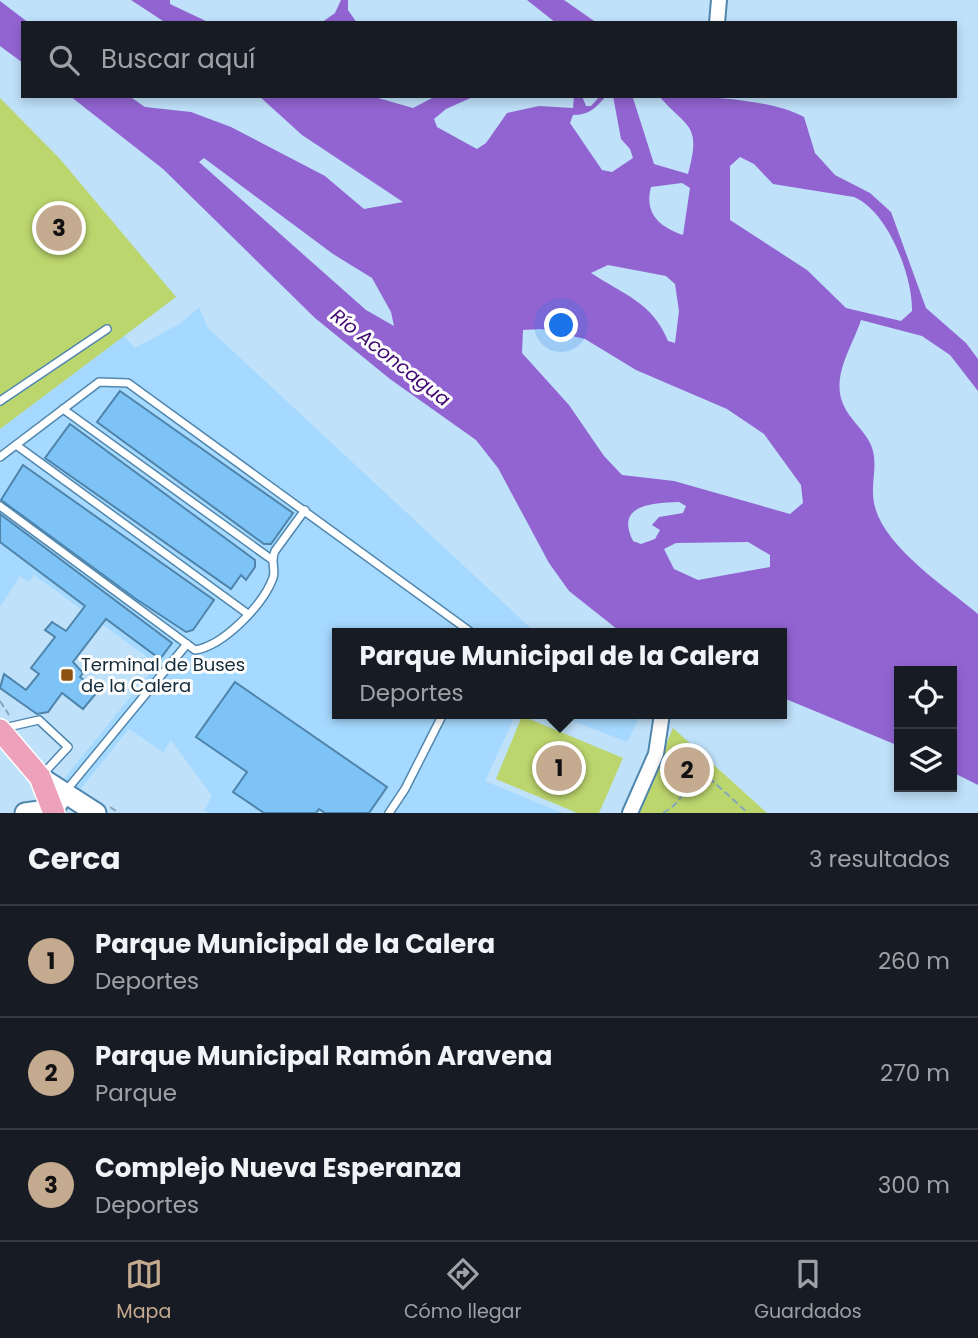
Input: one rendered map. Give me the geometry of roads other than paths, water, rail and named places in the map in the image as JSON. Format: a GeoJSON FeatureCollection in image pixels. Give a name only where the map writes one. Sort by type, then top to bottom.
{"type":"FeatureCollection","features":[{"type":"Feature","properties":{"kind":"main road"},"geometry":{"type":"LineString","coordinates":[[0,730],[40,777],[58,807]]}},
{"type":"Feature","properties":{"kind":"main road"},"geometry":{"type":"LineString","coordinates":[[25,813],[58,807],[96,813]]}},
{"type":"Feature","properties":{"kind":"street"},"geometry":{"type":"LineString","coordinates":[[717,21],[719,0]]}},
{"type":"Feature","properties":{"kind":"street"},"geometry":{"type":"LineString","coordinates":[[630,813],[656,754],[661,719]]}},
{"type":"Feature","properties":{"kind":"lane"},"geometry":{"type":"LineString","coordinates":[[0,401],[107,329]]}},
{"type":"Feature","properties":{"kind":"lane"},"geometry":{"type":"LineString","coordinates":[[0,457],[99,382],[128,383],[465,628]]}},
{"type":"Feature","properties":{"kind":"lane"},"geometry":{"type":"LineString","coordinates":[[64,409],[271,559]]}},
{"type":"Feature","properties":{"kind":"lane"},"geometry":{"type":"LineString","coordinates":[[16,445],[248,614]]}},
{"type":"Feature","properties":{"kind":"lane"},"geometry":{"type":"LineString","coordinates":[[0,506],[195,650],[210,648],[248,614],[272,579],[271,559],[305,510]]}},
{"type":"Feature","properties":{"kind":"lane"},"geometry":{"type":"LineString","coordinates":[[58,807],[187,644]]}},
{"type":"Feature","properties":{"kind":"lane"},"geometry":{"type":"LineString","coordinates":[[389,813],[405,789],[440,719]]}},
{"type":"Feature","properties":{"kind":"lane"},"geometry":{"type":"LineString","coordinates":[[0,730],[39,720],[68,747],[40,777]]}},
{"type":"Feature","properties":{"kind":"water"},"geometry":{"type":"Polygon","coordinates":[[[131,0],[170,0],[170,4],[206,21],[163,21],[131,0]]]}},
{"type":"Feature","properties":{"kind":"water"},"geometry":{"type":"Polygon","coordinates":[[[341,0],[348,0],[348,10],[356,21],[324,21],[335,13],[341,0]]]}},
{"type":"Feature","properties":{"kind":"water"},"geometry":{"type":"Polygon","coordinates":[[[527,0],[564,0],[594,21],[553,21],[527,0]]]}},
{"type":"Feature","properties":{"kind":"water"},"geometry":{"type":"Polygon","coordinates":[[[0,1],[26,21],[21,21],[21,62],[0,46],[0,1]]]}},
{"type":"Feature","properties":{"kind":"water","name":"Río Aconcagua"},"geometry":{"type":"Polygon","coordinates":[[[73,98],[132,98],[145,107],[191,112],[231,127],[325,176],[364,209],[403,202],[302,135],[261,98],[378,98],[413,108],[432,98],[471,98],[446,109],[434,119],[437,127],[477,149],[486,143],[507,113],[539,106],[573,108],[574,98],[583,98],[586,106],[591,106],[598,98],[604,98],[592,110],[573,115],[570,123],[602,170],[612,172],[633,158],[630,149],[621,139],[613,98],[633,98],[654,164],[688,174],[692,157],[692,135],[684,121],[661,98],[713,98],[753,102],[804,117],[815,153],[835,175],[870,193],[891,212],[926,308],[966,343],[978,359],[978,391],[950,355],[922,336],[861,320],[843,364],[839,387],[846,410],[871,445],[874,466],[873,496],[879,519],[902,550],[978,614],[978,785],[957,774],[957,666],[894,666],[894,744],[787,699],[787,628],[616,628],[569,591],[549,563],[498,468],[476,440],[390,379],[315,318],[163,169],[73,98]],[[740,157],[730,166],[730,220],[807,270],[846,308],[901,321],[912,311],[908,281],[896,246],[878,216],[866,205],[854,197],[773,184],[754,164],[740,157]],[[204,158],[199,162],[366,310],[394,326],[391,312],[372,278],[333,254],[204,158]],[[682,183],[651,187],[649,196],[655,218],[667,228],[683,235],[690,188],[682,183]],[[608,265],[591,273],[645,308],[662,328],[668,341],[675,343],[679,311],[675,284],[666,276],[608,265]],[[541,329],[523,330],[522,353],[569,405],[604,456],[622,475],[674,481],[790,514],[803,503],[801,485],[764,434],[727,409],[636,370],[585,339],[541,329]],[[679,502],[657,503],[639,508],[632,513],[629,520],[633,541],[641,544],[655,539],[660,530],[652,525],[659,517],[683,513],[686,506],[679,502]],[[748,542],[676,543],[664,549],[674,569],[698,580],[770,567],[770,555],[748,542]]]}},
{"type":"Feature","properties":{"kind":"place","name":"Complejo Nueva Esperanza"},"geometry":{"type":"Point","coordinates":[59,228]}},
{"type":"Feature","properties":{"kind":"place","name":"Terminal de Buses de la Calera"},"geometry":{"type":"Point","coordinates":[67,675]}},
{"type":"Feature","properties":{"kind":"place","name":"Parque Municipal de la Calera"},"geometry":{"type":"Point","coordinates":[559,768]}},
{"type":"Feature","properties":{"kind":"place","name":"Parque Municipal Ramón Aravena"},"geometry":{"type":"Point","coordinates":[687,770]}}]}
